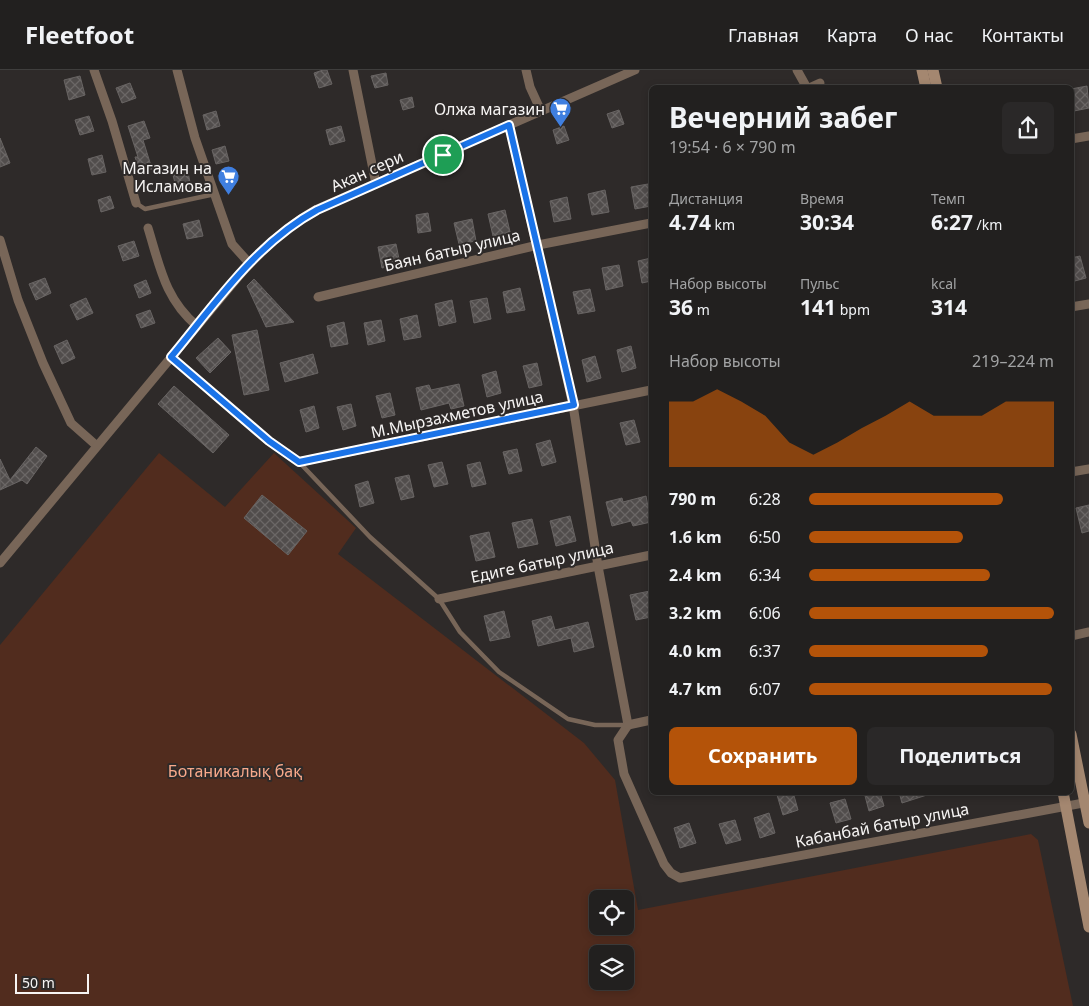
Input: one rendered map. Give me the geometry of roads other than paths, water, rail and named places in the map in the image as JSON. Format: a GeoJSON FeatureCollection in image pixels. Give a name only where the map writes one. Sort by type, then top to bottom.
{"type":"FeatureCollection","features":[{"type":"Feature","properties":{"kind":"street"},"geometry":{"type":"LineString","coordinates":[[94,70],[112,121],[136,203]]}},
{"type":"Feature","properties":{"kind":"street"},"geometry":{"type":"LineString","coordinates":[[177,70],[195,138],[232,244],[250,264]]}},
{"type":"Feature","properties":{"kind":"street"},"geometry":{"type":"LineString","coordinates":[[353,70],[376,184]]}},
{"type":"Feature","properties":{"kind":"street"},"geometry":{"type":"LineString","coordinates":[[526,70],[530,87],[541,111]]}},
{"type":"Feature","properties":{"kind":"street","name":"Акан сери"},"geometry":{"type":"LineString","coordinates":[[0,563],[250,264],[272,240],[293,223],[317,210],[635,70]]}},
{"type":"Feature","properties":{"kind":"street"},"geometry":{"type":"LineString","coordinates":[[797,70],[806,85]]}},
{"type":"Feature","properties":{"kind":"street"},"geometry":{"type":"LineString","coordinates":[[922,70],[925,85]]}},
{"type":"Feature","properties":{"kind":"street"},"geometry":{"type":"LineString","coordinates":[[933,70],[936,85]]}},
{"type":"Feature","properties":{"kind":"street"},"geometry":{"type":"LineString","coordinates":[[815,85],[820,83]]}},
{"type":"Feature","properties":{"kind":"street"},"geometry":{"type":"LineString","coordinates":[[509,125],[574,405],[598,566],[628,725],[649,720]]}},
{"type":"Feature","properties":{"kind":"street"},"geometry":{"type":"LineString","coordinates":[[1074,138],[1089,136]]}},
{"type":"Feature","properties":{"kind":"street","name":"Баян батыр улица"},"geometry":{"type":"LineString","coordinates":[[318,297],[538,245],[649,223]]}},
{"type":"Feature","properties":{"kind":"street"},"geometry":{"type":"LineString","coordinates":[[148,228],[168,293],[181,313],[197,326]]}},
{"type":"Feature","properties":{"kind":"street"},"geometry":{"type":"LineString","coordinates":[[0,240],[18,300],[43,363],[71,423],[98,446]]}},
{"type":"Feature","properties":{"kind":"street"},"geometry":{"type":"LineString","coordinates":[[1074,306],[1089,304]]}},
{"type":"Feature","properties":{"kind":"street"},"geometry":{"type":"LineString","coordinates":[[171,357],[269,441],[299,462]]}},
{"type":"Feature","properties":{"kind":"street","name":"М.Мырзахметов улица"},"geometry":{"type":"LineString","coordinates":[[299,462],[649,390]]}},
{"type":"Feature","properties":{"kind":"street"},"geometry":{"type":"LineString","coordinates":[[1074,472],[1089,469]]}},
{"type":"Feature","properties":{"kind":"street","name":"Едиге батыр улица"},"geometry":{"type":"LineString","coordinates":[[439,598],[649,555]]}},
{"type":"Feature","properties":{"kind":"street"},"geometry":{"type":"LineString","coordinates":[[1074,635],[1089,632]]}},
{"type":"Feature","properties":{"kind":"street","name":"Кабанбай батыр улица"},"geometry":{"type":"LineString","coordinates":[[628,725],[618,740],[624,774],[664,864],[671,873],[680,878],[1087,803]]}},
{"type":"Feature","properties":{"kind":"street"},"geometry":{"type":"LineString","coordinates":[[1074,747],[1087,803],[1089,823]]}},
{"type":"Feature","properties":{"kind":"street"},"geometry":{"type":"LineString","coordinates":[[1064,795],[1089,927]]}},
{"type":"Feature","properties":{"kind":"lane"},"geometry":{"type":"LineString","coordinates":[[136,203],[145,210],[215,194]]}},
{"type":"Feature","properties":{"kind":"lane"},"geometry":{"type":"LineString","coordinates":[[299,462],[370,536],[439,598],[460,632],[499,672],[568,719],[595,725],[628,725]]}},
{"type":"Feature","properties":{"kind":"place","name":"Олжа магазин"},"geometry":{"type":"Point","coordinates":[561,128]}},
{"type":"Feature","properties":{"kind":"place","name":"Магазин на Исламова"},"geometry":{"type":"Point","coordinates":[228,196]}},
{"type":"Feature","properties":{"kind":"park label","name":"Ботаникалық бақ"},"geometry":{"type":"Point","coordinates":[235,771]}}]}
